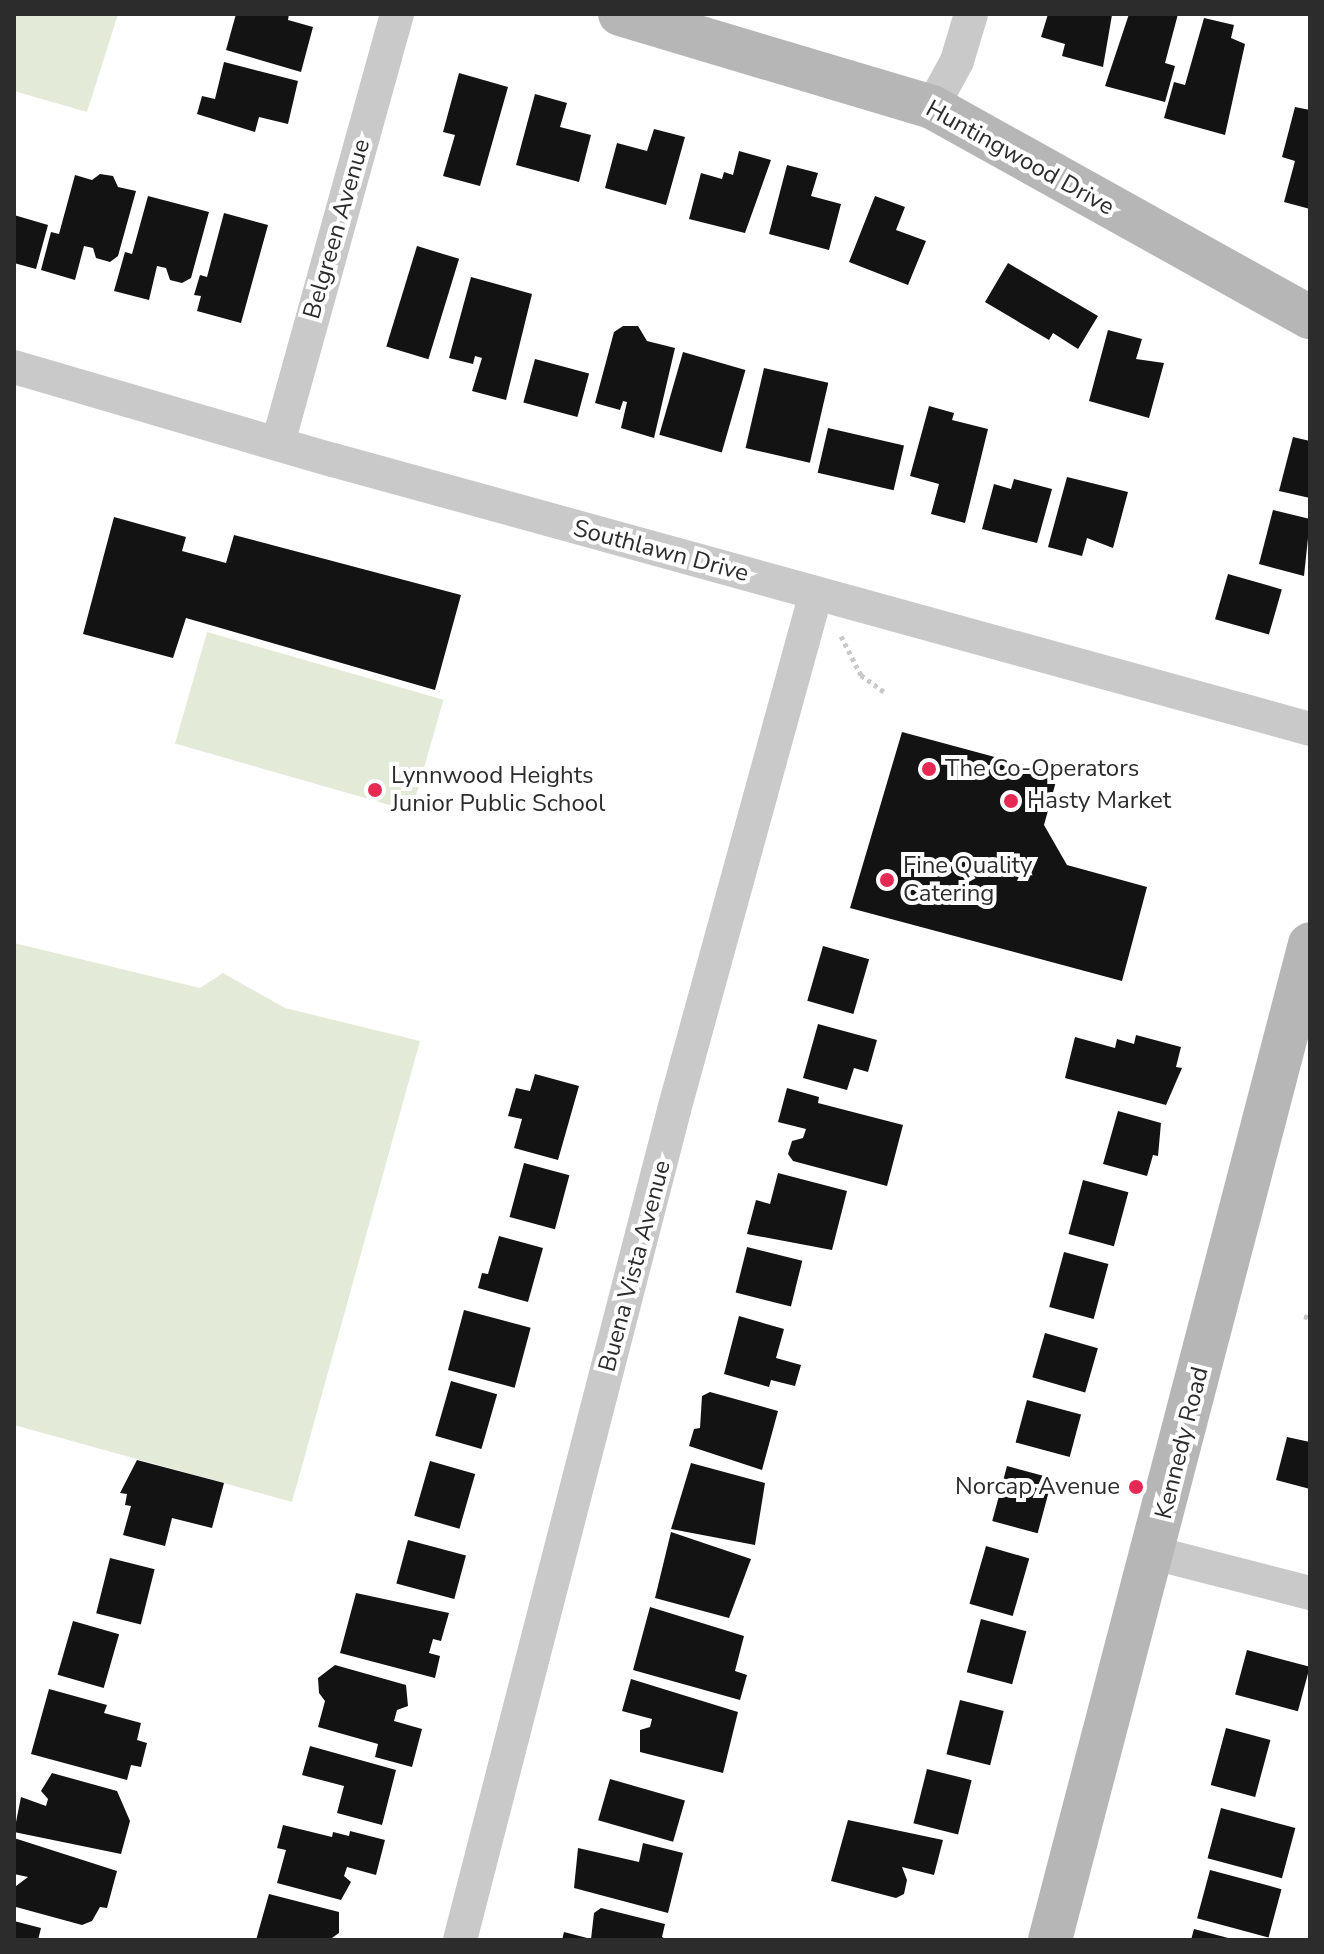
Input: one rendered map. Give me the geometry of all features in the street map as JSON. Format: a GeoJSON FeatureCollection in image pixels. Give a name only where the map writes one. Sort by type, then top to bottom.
{"type":"FeatureCollection","features":[{"type":"Feature","properties":{"kind":"main road","name":"Huntingwood Drive"},"geometry":{"type":"LineString","coordinates":[[620,14],[932,107],[1310,317]]}},
{"type":"Feature","properties":{"kind":"main road","name":"Kennedy Road"},"geometry":{"type":"LineString","coordinates":[[1050,1940],[1154,1553],[1310,944]]}},
{"type":"Feature","properties":{"kind":"street","name":"Belgreen Avenue"},"geometry":{"type":"LineString","coordinates":[[278,443],[397,14]]}},
{"type":"Feature","properties":{"kind":"street"},"geometry":{"type":"LineString","coordinates":[[932,107],[957,61],[971,14]]}},
{"type":"Feature","properties":{"kind":"street","name":"Southlawn Drive"},"geometry":{"type":"LineString","coordinates":[[14,367],[1310,729]]}},
{"type":"Feature","properties":{"kind":"street","name":"Buena Vista Avenue"},"geometry":{"type":"LineString","coordinates":[[460,1940],[674,1110],[816,593]]}},
{"type":"Feature","properties":{"kind":"street"},"geometry":{"type":"LineString","coordinates":[[1154,1553],[1310,1593]]}},
{"type":"Feature","properties":{"kind":"path"},"geometry":{"type":"LineString","coordinates":[[840,633],[861,675],[886,693]]}},
{"type":"Feature","properties":{"kind":"green space"},"geometry":{"type":"Polygon","coordinates":[[[14,14],[118,14],[87,112],[14,91],[14,14]]]}},
{"type":"Feature","properties":{"kind":"green space"},"geometry":{"type":"Polygon","coordinates":[[[207,632],[443,700],[411,811],[175,744],[207,632]]]}},
{"type":"Feature","properties":{"kind":"green space"},"geometry":{"type":"Polygon","coordinates":[[[14,943],[200,988],[223,973],[285,1008],[420,1041],[292,1502],[14,1425],[14,943]]]}},
{"type":"Feature","properties":{"kind":"building"},"geometry":{"type":"Polygon","coordinates":[[[236,14],[289,14],[288,20],[313,27],[301,72],[226,50],[236,14]]]}},
{"type":"Feature","properties":{"kind":"building"},"geometry":{"type":"Polygon","coordinates":[[[1048,14],[1112,15],[1103,67],[1062,56],[1065,44],[1041,37],[1048,14]]]}},
{"type":"Feature","properties":{"kind":"building"},"geometry":{"type":"Polygon","coordinates":[[[1129,14],[1178,14],[1165,63],[1175,66],[1165,102],[1105,86],[1129,14]]]}},
{"type":"Feature","properties":{"kind":"building"},"geometry":{"type":"Polygon","coordinates":[[[1204,18],[1234,25],[1231,38],[1245,44],[1225,135],[1164,118],[1174,82],[1185,85],[1204,18]]]}},
{"type":"Feature","properties":{"kind":"building"},"geometry":{"type":"Polygon","coordinates":[[[224,62],[298,81],[288,124],[259,117],[255,132],[197,114],[202,96],[215,99],[224,62]]]}},
{"type":"Feature","properties":{"kind":"building"},"geometry":{"type":"Polygon","coordinates":[[[459,73],[508,87],[480,186],[443,176],[455,135],[443,132],[459,73]]]}},
{"type":"Feature","properties":{"kind":"building"},"geometry":{"type":"Polygon","coordinates":[[[535,94],[567,103],[560,127],[591,135],[579,182],[516,165],[535,94]]]}},
{"type":"Feature","properties":{"kind":"building"},"geometry":{"type":"Polygon","coordinates":[[[1295,107],[1310,110],[1310,209],[1284,202],[1295,161],[1282,157],[1295,107]]]}},
{"type":"Feature","properties":{"kind":"building"},"geometry":{"type":"Polygon","coordinates":[[[654,129],[685,137],[666,205],[605,188],[617,143],[647,151],[654,129]]]}},
{"type":"Feature","properties":{"kind":"building"},"geometry":{"type":"Polygon","coordinates":[[[739,151],[771,160],[745,233],[689,219],[701,173],[722,179],[724,172],[733,175],[739,151]]]}},
{"type":"Feature","properties":{"kind":"building"},"geometry":{"type":"Polygon","coordinates":[[[787,165],[818,173],[811,196],[841,204],[829,250],[769,234],[787,165]]]}},
{"type":"Feature","properties":{"kind":"building"},"geometry":{"type":"Polygon","coordinates":[[[100,174],[113,176],[118,187],[136,191],[118,256],[110,262],[96,258],[93,248],[84,246],[75,280],[41,270],[51,232],[59,234],[75,175],[92,180],[100,174]]]}},
{"type":"Feature","properties":{"kind":"building"},"geometry":{"type":"Polygon","coordinates":[[[148,196],[209,212],[191,278],[182,283],[170,280],[166,268],[157,266],[149,300],[114,291],[125,252],[132,254],[148,196]]]}},
{"type":"Feature","properties":{"kind":"building"},"geometry":{"type":"Polygon","coordinates":[[[875,196],[905,207],[896,230],[926,241],[908,285],[849,262],[875,196]]]}},
{"type":"Feature","properties":{"kind":"building"},"geometry":{"type":"Polygon","coordinates":[[[224,213],[268,225],[241,323],[197,311],[201,296],[194,295],[200,275],[207,277],[224,213]]]}},
{"type":"Feature","properties":{"kind":"building"},"geometry":{"type":"Polygon","coordinates":[[[14,215],[48,225],[36,269],[14,263],[14,215]]]}},
{"type":"Feature","properties":{"kind":"building"},"geometry":{"type":"Polygon","coordinates":[[[417,246],[459,259],[428,359],[386,346],[417,246]]]}},
{"type":"Feature","properties":{"kind":"building"},"geometry":{"type":"Polygon","coordinates":[[[1008,263],[1098,316],[1078,349],[1053,333],[1049,340],[985,302],[1008,263]]]}},
{"type":"Feature","properties":{"kind":"building"},"geometry":{"type":"Polygon","coordinates":[[[471,277],[532,294],[506,400],[472,391],[482,358],[475,356],[473,364],[449,358],[471,277]]]}},
{"type":"Feature","properties":{"kind":"building"},"geometry":{"type":"Polygon","coordinates":[[[623,326],[638,326],[647,341],[675,348],[654,438],[621,428],[627,402],[623,401],[620,410],[595,403],[614,332],[623,326]]]}},
{"type":"Feature","properties":{"kind":"building"},"geometry":{"type":"Polygon","coordinates":[[[1108,330],[1142,339],[1136,359],[1164,363],[1149,418],[1089,401],[1108,330]]]}},
{"type":"Feature","properties":{"kind":"building"},"geometry":{"type":"Polygon","coordinates":[[[683,352],[745,370],[722,453],[659,435],[683,352]]]}},
{"type":"Feature","properties":{"kind":"building"},"geometry":{"type":"Polygon","coordinates":[[[535,359],[589,373],[577,417],[523,402],[535,359]]]}},
{"type":"Feature","properties":{"kind":"building"},"geometry":{"type":"Polygon","coordinates":[[[764,368],[828,383],[810,463],[746,448],[764,368]]]}},
{"type":"Feature","properties":{"kind":"building"},"geometry":{"type":"Polygon","coordinates":[[[929,406],[954,413],[952,420],[988,429],[965,523],[931,514],[939,484],[910,476],[929,406]]]}},
{"type":"Feature","properties":{"kind":"building"},"geometry":{"type":"Polygon","coordinates":[[[828,428],[904,446],[894,490],[818,473],[828,428]]]}},
{"type":"Feature","properties":{"kind":"building"},"geometry":{"type":"Polygon","coordinates":[[[1293,437],[1310,441],[1310,498],[1279,491],[1293,437]]]}},
{"type":"Feature","properties":{"kind":"building"},"geometry":{"type":"Polygon","coordinates":[[[1067,477],[1128,492],[1113,548],[1087,538],[1082,556],[1048,547],[1067,477]]]}},
{"type":"Feature","properties":{"kind":"building"},"geometry":{"type":"Polygon","coordinates":[[[1014,479],[1052,489],[1037,543],[982,529],[994,484],[1011,489],[1014,479]]]}},
{"type":"Feature","properties":{"kind":"building"},"geometry":{"type":"Polygon","coordinates":[[[1273,510],[1310,519],[1304,576],[1259,564],[1273,510]]]}},
{"type":"Feature","properties":{"kind":"building"},"geometry":{"type":"Polygon","coordinates":[[[114,517],[186,537],[182,551],[226,563],[234,535],[461,595],[435,690],[186,618],[173,658],[83,634],[114,517]]]}},
{"type":"Feature","properties":{"kind":"building"},"geometry":{"type":"Polygon","coordinates":[[[1228,574],[1282,589],[1269,635],[1215,619],[1228,574]]]}},
{"type":"Feature","properties":{"kind":"building"},"geometry":{"type":"Polygon","coordinates":[[[902,732],[1058,774],[1044,825],[1067,865],[1147,887],[1122,981],[850,908],[902,732]]]}},
{"type":"Feature","properties":{"kind":"building"},"geometry":{"type":"Polygon","coordinates":[[[823,946],[869,959],[853,1014],[807,1001],[823,946]]]}},
{"type":"Feature","properties":{"kind":"building"},"geometry":{"type":"Polygon","coordinates":[[[818,1024],[877,1040],[868,1072],[854,1068],[847,1090],[803,1078],[818,1024]]]}},
{"type":"Feature","properties":{"kind":"building"},"geometry":{"type":"Polygon","coordinates":[[[1136,1035],[1181,1047],[1176,1067],[1182,1068],[1166,1105],[1065,1078],[1075,1037],[1115,1048],[1117,1039],[1134,1044],[1136,1035]]]}},
{"type":"Feature","properties":{"kind":"building"},"geometry":{"type":"Polygon","coordinates":[[[535,1074],[579,1086],[558,1160],[514,1148],[522,1119],[508,1116],[516,1088],[530,1091],[535,1074]]]}},
{"type":"Feature","properties":{"kind":"building"},"geometry":{"type":"Polygon","coordinates":[[[787,1088],[819,1097],[818,1103],[903,1125],[887,1186],[793,1161],[788,1154],[792,1141],[803,1138],[806,1129],[778,1122],[787,1088]]]}},
{"type":"Feature","properties":{"kind":"building"},"geometry":{"type":"Polygon","coordinates":[[[1118,1111],[1161,1123],[1158,1156],[1153,1155],[1147,1176],[1103,1164],[1118,1111]]]}},
{"type":"Feature","properties":{"kind":"building"},"geometry":{"type":"Polygon","coordinates":[[[524,1163],[569,1175],[555,1229],[510,1217],[524,1163]]]}},
{"type":"Feature","properties":{"kind":"building"},"geometry":{"type":"Polygon","coordinates":[[[778,1173],[847,1191],[832,1250],[747,1234],[756,1200],[770,1204],[778,1173]]]}},
{"type":"Feature","properties":{"kind":"building"},"geometry":{"type":"Polygon","coordinates":[[[1083,1180],[1128,1192],[1114,1246],[1069,1234],[1083,1180]]]}},
{"type":"Feature","properties":{"kind":"building"},"geometry":{"type":"Polygon","coordinates":[[[499,1236],[543,1248],[528,1302],[478,1288],[482,1273],[488,1274],[499,1236]]]}},
{"type":"Feature","properties":{"kind":"building"},"geometry":{"type":"Polygon","coordinates":[[[747,1247],[802,1261],[791,1306],[736,1293],[747,1247]]]}},
{"type":"Feature","properties":{"kind":"building"},"geometry":{"type":"Polygon","coordinates":[[[1064,1252],[1108,1264],[1094,1319],[1049,1307],[1064,1252]]]}},
{"type":"Feature","properties":{"kind":"building"},"geometry":{"type":"Polygon","coordinates":[[[464,1310],[531,1328],[515,1388],[448,1370],[464,1310]]]}},
{"type":"Feature","properties":{"kind":"building"},"geometry":{"type":"Polygon","coordinates":[[[739,1316],[784,1329],[776,1358],[801,1365],[795,1386],[771,1380],[769,1387],[724,1374],[739,1316]]]}},
{"type":"Feature","properties":{"kind":"building"},"geometry":{"type":"Polygon","coordinates":[[[1045,1333],[1098,1348],[1085,1392],[1032,1377],[1045,1333]]]}},
{"type":"Feature","properties":{"kind":"building"},"geometry":{"type":"Polygon","coordinates":[[[451,1381],[497,1394],[481,1449],[435,1436],[451,1381]]]}},
{"type":"Feature","properties":{"kind":"building"},"geometry":{"type":"Polygon","coordinates":[[[710,1392],[778,1411],[762,1470],[689,1446],[694,1429],[700,1428],[702,1396],[710,1392]]]}},
{"type":"Feature","properties":{"kind":"building"},"geometry":{"type":"Polygon","coordinates":[[[1027,1400],[1081,1414],[1070,1457],[1016,1443],[1027,1400]]]}},
{"type":"Feature","properties":{"kind":"building"},"geometry":{"type":"Polygon","coordinates":[[[1287,1437],[1310,1442],[1310,1489],[1276,1480],[1287,1437]]]}},
{"type":"Feature","properties":{"kind":"building"},"geometry":{"type":"Polygon","coordinates":[[[137,1460],[224,1483],[212,1528],[172,1518],[165,1546],[123,1535],[131,1506],[125,1505],[127,1494],[120,1493],[137,1460]]]}},
{"type":"Feature","properties":{"kind":"building"},"geometry":{"type":"Polygon","coordinates":[[[430,1461],[475,1474],[459,1529],[414,1516],[430,1461]]]}},
{"type":"Feature","properties":{"kind":"building"},"geometry":{"type":"Polygon","coordinates":[[[691,1463],[765,1483],[755,1545],[671,1529],[691,1463]]]}},
{"type":"Feature","properties":{"kind":"building"},"geometry":{"type":"Polygon","coordinates":[[[1007,1466],[1052,1478],[1038,1533],[992,1521],[1007,1466]]]}},
{"type":"Feature","properties":{"kind":"building"},"geometry":{"type":"Polygon","coordinates":[[[671,1532],[751,1559],[729,1618],[655,1598],[671,1532]]]}},
{"type":"Feature","properties":{"kind":"building"},"geometry":{"type":"Polygon","coordinates":[[[408,1540],[466,1556],[454,1599],[396,1583],[408,1540]]]}},
{"type":"Feature","properties":{"kind":"building"},"geometry":{"type":"Polygon","coordinates":[[[986,1546],[1029,1558],[1013,1616],[969,1604],[986,1546]]]}},
{"type":"Feature","properties":{"kind":"building"},"geometry":{"type":"Polygon","coordinates":[[[110,1558],[155,1569],[141,1624],[96,1613],[110,1558]]]}},
{"type":"Feature","properties":{"kind":"building"},"geometry":{"type":"Polygon","coordinates":[[[356,1593],[449,1613],[441,1641],[433,1639],[429,1653],[440,1656],[435,1678],[340,1653],[356,1593]]]}},
{"type":"Feature","properties":{"kind":"building"},"geometry":{"type":"Polygon","coordinates":[[[650,1607],[744,1636],[735,1671],[747,1675],[740,1700],[633,1670],[650,1607]]]}},
{"type":"Feature","properties":{"kind":"building"},"geometry":{"type":"Polygon","coordinates":[[[981,1619],[1026,1631],[1012,1684],[967,1672],[981,1619]]]}},
{"type":"Feature","properties":{"kind":"building"},"geometry":{"type":"Polygon","coordinates":[[[73,1621],[119,1634],[104,1688],[58,1675],[73,1621]]]}},
{"type":"Feature","properties":{"kind":"building"},"geometry":{"type":"Polygon","coordinates":[[[1247,1650],[1310,1667],[1298,1711],[1235,1694],[1247,1650]]]}},
{"type":"Feature","properties":{"kind":"building"},"geometry":{"type":"Polygon","coordinates":[[[335,1665],[406,1685],[408,1706],[397,1710],[394,1721],[422,1729],[412,1767],[375,1757],[378,1744],[318,1727],[325,1701],[319,1693],[318,1678],[335,1665]]]}},
{"type":"Feature","properties":{"kind":"building"},"geometry":{"type":"Polygon","coordinates":[[[631,1679],[738,1712],[723,1773],[640,1752],[640,1730],[650,1727],[652,1719],[622,1711],[631,1679]]]}},
{"type":"Feature","properties":{"kind":"building"},"geometry":{"type":"Polygon","coordinates":[[[49,1689],[107,1705],[104,1713],[141,1723],[137,1740],[147,1743],[141,1767],[131,1765],[127,1780],[31,1754],[49,1689]]]}},
{"type":"Feature","properties":{"kind":"building"},"geometry":{"type":"Polygon","coordinates":[[[960,1700],[1004,1711],[990,1765],[946,1754],[960,1700]]]}},
{"type":"Feature","properties":{"kind":"building"},"geometry":{"type":"Polygon","coordinates":[[[1226,1728],[1270,1740],[1255,1797],[1211,1785],[1226,1728]]]}},
{"type":"Feature","properties":{"kind":"building"},"geometry":{"type":"Polygon","coordinates":[[[310,1746],[396,1770],[382,1825],[337,1813],[344,1786],[302,1775],[310,1746]]]}},
{"type":"Feature","properties":{"kind":"building"},"geometry":{"type":"Polygon","coordinates":[[[927,1769],[972,1780],[958,1834],[913,1823],[927,1769]]]}},
{"type":"Feature","properties":{"kind":"building"},"geometry":{"type":"Polygon","coordinates":[[[52,1773],[117,1791],[130,1821],[121,1854],[14,1832],[21,1797],[46,1806],[48,1799],[41,1791],[52,1773]]]}},
{"type":"Feature","properties":{"kind":"building"},"geometry":{"type":"Polygon","coordinates":[[[610,1779],[685,1800],[673,1842],[598,1820],[610,1779]]]}},
{"type":"Feature","properties":{"kind":"building"},"geometry":{"type":"Polygon","coordinates":[[[1221,1808],[1295,1828],[1282,1878],[1208,1858],[1221,1808]]]}},
{"type":"Feature","properties":{"kind":"building"},"geometry":{"type":"Polygon","coordinates":[[[848,1820],[943,1840],[934,1875],[902,1867],[907,1880],[904,1894],[896,1898],[831,1881],[848,1820]]]}},
{"type":"Feature","properties":{"kind":"building"},"geometry":{"type":"Polygon","coordinates":[[[283,1825],[332,1837],[333,1832],[349,1836],[350,1831],[385,1840],[376,1875],[347,1867],[344,1876],[351,1882],[341,1900],[277,1883],[286,1850],[277,1848],[283,1825]]]}},
{"type":"Feature","properties":{"kind":"building"},"geometry":{"type":"Polygon","coordinates":[[[14,1838],[117,1871],[107,1908],[100,1907],[92,1921],[82,1925],[16,1907],[16,1886],[28,1877],[14,1874],[14,1838]]]}},
{"type":"Feature","properties":{"kind":"building"},"geometry":{"type":"Polygon","coordinates":[[[643,1843],[683,1853],[668,1913],[574,1888],[578,1848],[639,1862],[643,1843]]]}},
{"type":"Feature","properties":{"kind":"building"},"geometry":{"type":"Polygon","coordinates":[[[1210,1870],[1281,1889],[1269,1937],[1197,1918],[1210,1870]]]}},
{"type":"Feature","properties":{"kind":"building"},"geometry":{"type":"Polygon","coordinates":[[[269,1894],[339,1912],[339,1933],[329,1940],[256,1940],[269,1894]]]}},
{"type":"Feature","properties":{"kind":"building"},"geometry":{"type":"Polygon","coordinates":[[[601,1908],[665,1924],[662,1937],[668,1940],[562,1940],[564,1932],[591,1939],[594,1913],[601,1908]]]}},
{"type":"Feature","properties":{"kind":"building"},"geometry":{"type":"Polygon","coordinates":[[[14,1921],[41,1928],[38,1940],[14,1940],[14,1921]]]}},
{"type":"Feature","properties":{"kind":"building"},"geometry":{"type":"Polygon","coordinates":[[[1194,1929],[1232,1939],[1191,1940],[1194,1929]]]}},
{"type":"Feature","properties":{"kind":"place","name":"The Co-Operators"},"geometry":{"type":"Point","coordinates":[929,769]}},
{"type":"Feature","properties":{"kind":"place","name":"Lynnwood Heights Junior Public School"},"geometry":{"type":"Point","coordinates":[375,790]}},
{"type":"Feature","properties":{"kind":"place","name":"Hasty Market"},"geometry":{"type":"Point","coordinates":[1011,801]}},
{"type":"Feature","properties":{"kind":"place","name":"Fine Quality Catering"},"geometry":{"type":"Point","coordinates":[887,880]}},
{"type":"Feature","properties":{"kind":"place","name":"Norcap Avenue"},"geometry":{"type":"Point","coordinates":[1136,1487]}}]}
